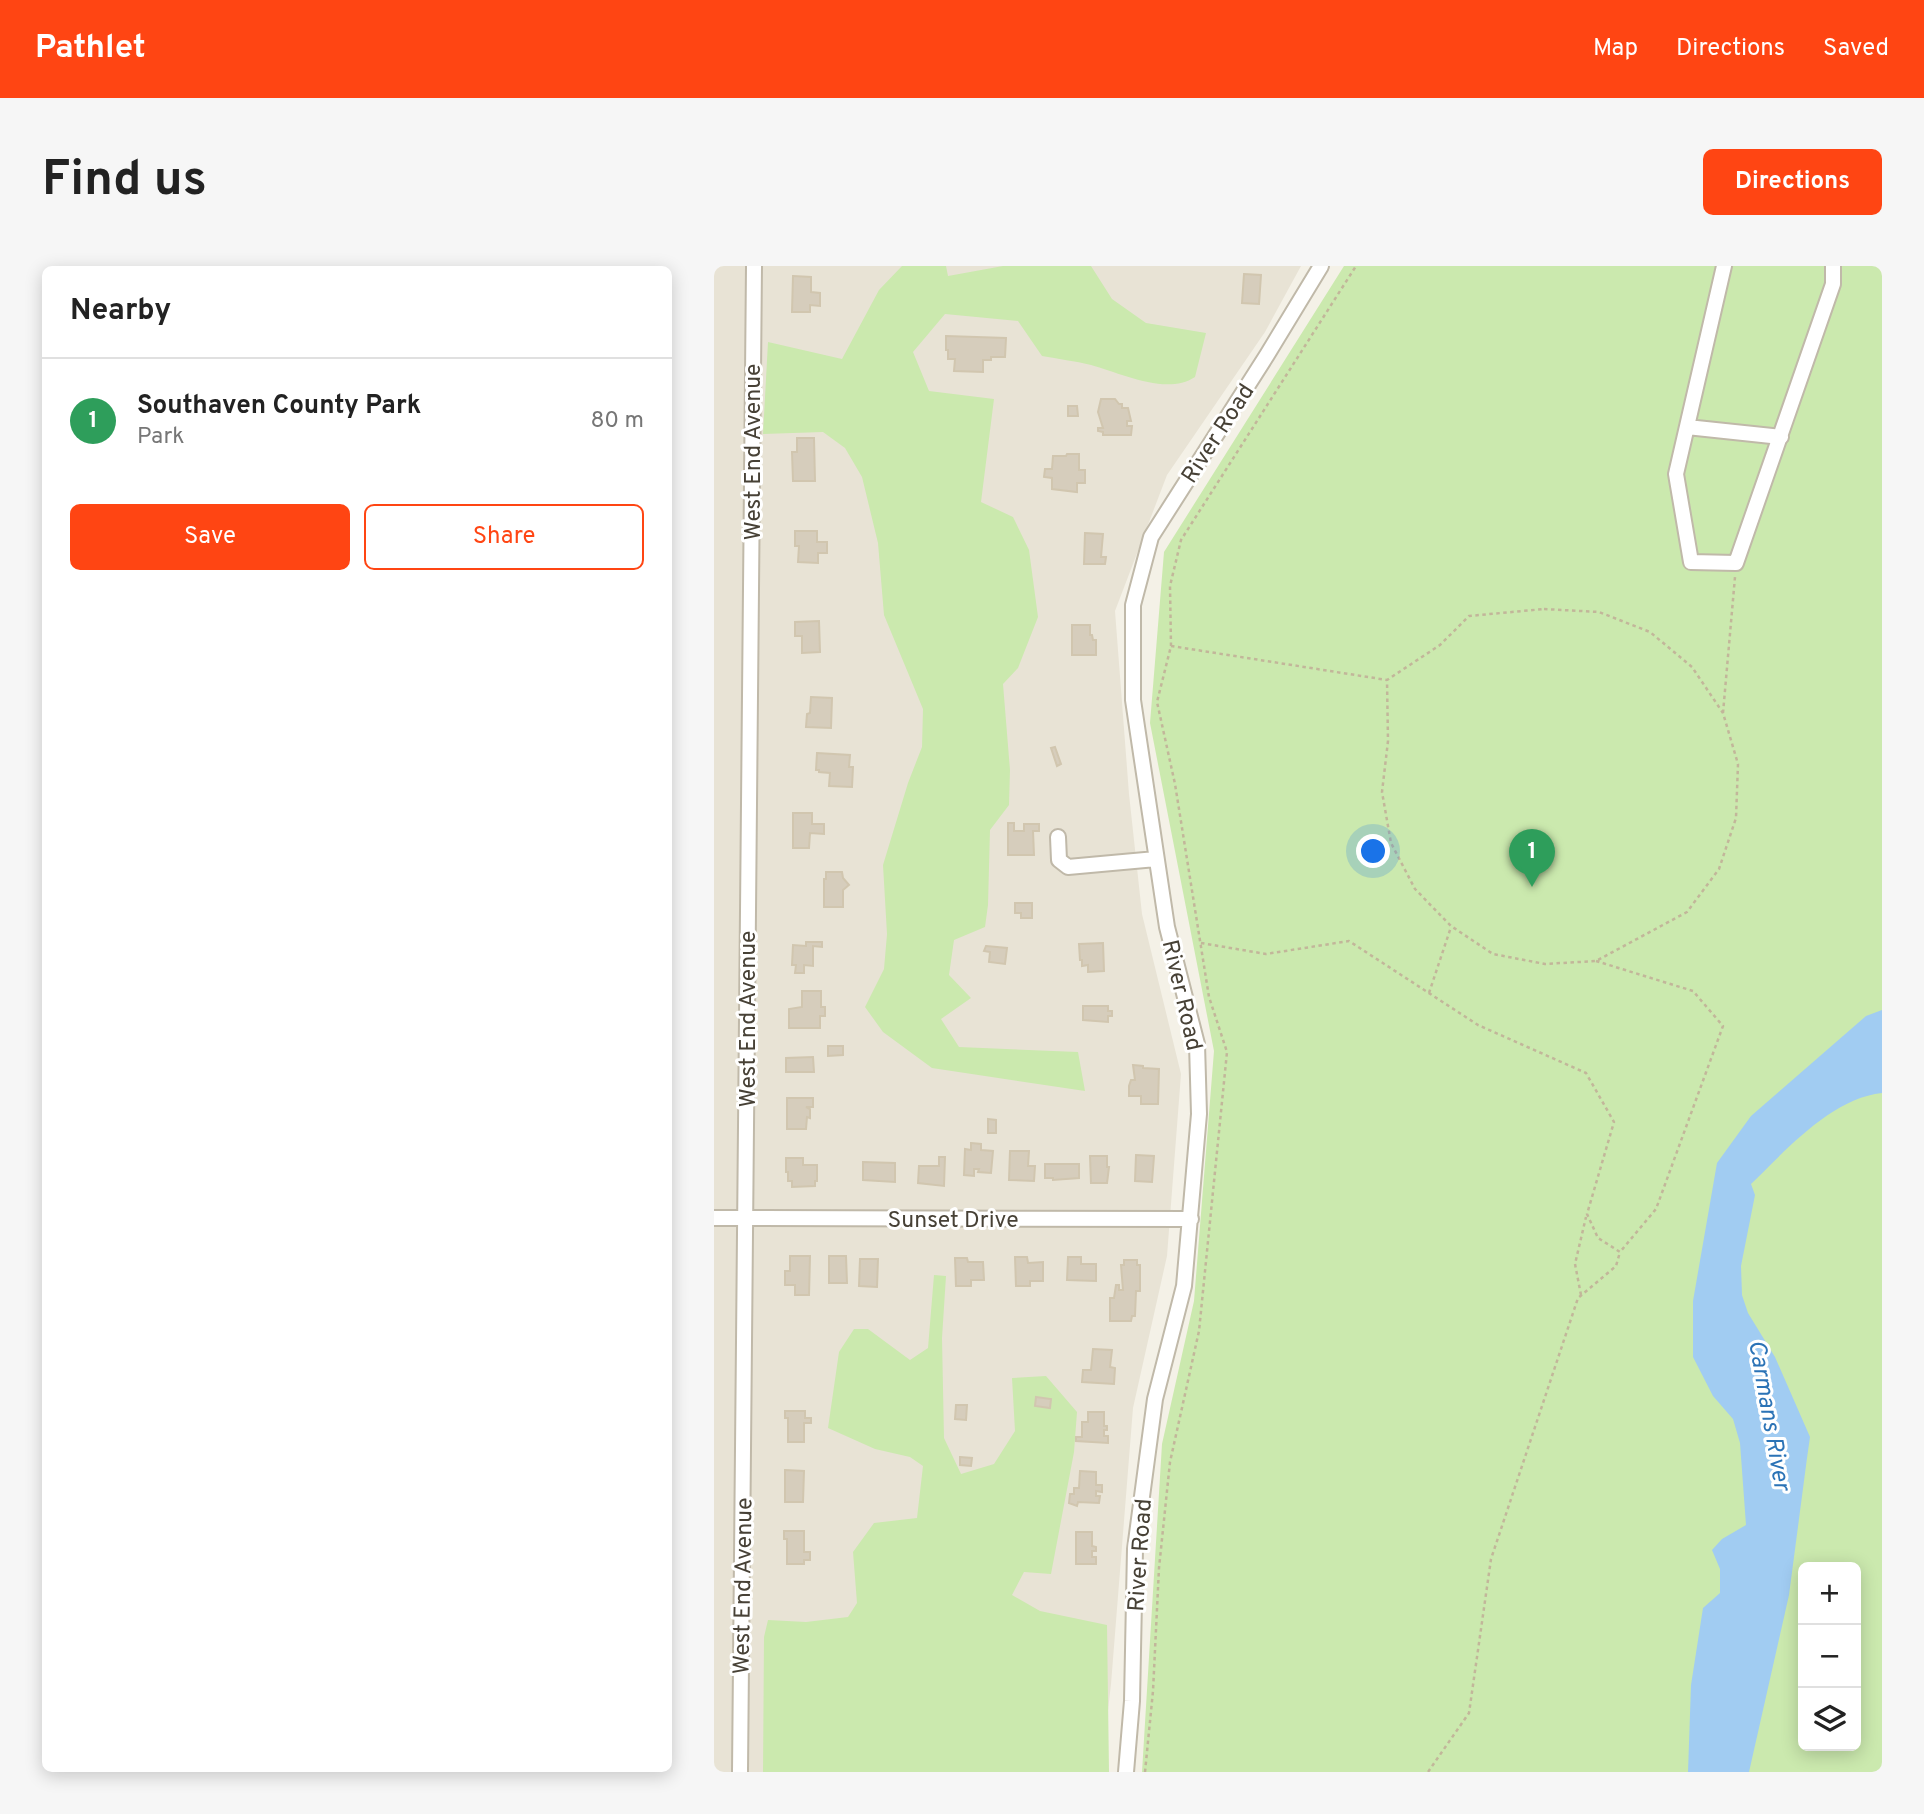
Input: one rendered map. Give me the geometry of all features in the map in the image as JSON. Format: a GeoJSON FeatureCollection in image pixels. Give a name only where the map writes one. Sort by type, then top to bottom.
{"type":"FeatureCollection","features":[{"type":"Feature","properties":{"kind":"street","name":"West End Avenue"},"geometry":{"type":"LineString","coordinates":[[740,1772],[754,266]]}},
{"type":"Feature","properties":{"kind":"street","name":"River Road"},"geometry":{"type":"LineString","coordinates":[[1126,1772],[1132,1701],[1135,1549],[1155,1398],[1184,1286],[1199,1114],[1197,1044],[1167,926],[1133,700],[1133,605],[1151,537],[1321,266]]}},
{"type":"Feature","properties":{"kind":"street"},"geometry":{"type":"LineString","coordinates":[[1724,266],[1676,474],[1691,562],[1736,563],[1833,284],[1833,266]]}},
{"type":"Feature","properties":{"kind":"street"},"geometry":{"type":"LineString","coordinates":[[1687,427],[1781,437]]}},
{"type":"Feature","properties":{"kind":"street"},"geometry":{"type":"LineString","coordinates":[[1058,837],[1059,860],[1068,867],[1156,859]]}},
{"type":"Feature","properties":{"kind":"street","name":"Sunset Drive"},"geometry":{"type":"LineString","coordinates":[[714,1218],[1191,1219]]}},
{"type":"Feature","properties":{"kind":"path"},"geometry":{"type":"LineString","coordinates":[[1145,1772],[1153,1691],[1159,1568],[1170,1462],[1199,1331],[1227,1052],[1209,997],[1175,784],[1157,702],[1171,646],[1170,586],[1181,540],[1356,266]]}},
{"type":"Feature","properties":{"kind":"path"},"geometry":{"type":"LineString","coordinates":[[1723,713],[1736,563]]}},
{"type":"Feature","properties":{"kind":"path"},"geometry":{"type":"LineString","coordinates":[[1171,646],[1387,681],[1440,645],[1469,616],[1544,609],[1598,612],[1650,632],[1692,667],[1723,713],[1738,764],[1736,818],[1719,869],[1687,912],[1596,961]]}},
{"type":"Feature","properties":{"kind":"path"},"geometry":{"type":"LineString","coordinates":[[1387,681],[1388,741],[1382,792],[1391,843],[1415,889],[1451,926],[1493,954],[1545,964],[1596,961],[1693,990],[1723,1026],[1656,1209],[1620,1252],[1616,1266],[1578,1298],[1491,1559],[1469,1713],[1428,1772]]}},
{"type":"Feature","properties":{"kind":"path"},"geometry":{"type":"LineString","coordinates":[[1429,993],[1451,926]]}},
{"type":"Feature","properties":{"kind":"path"},"geometry":{"type":"LineString","coordinates":[[1199,943],[1266,954],[1349,942],[1478,1025],[1586,1073],[1614,1122],[1574,1264],[1581,1295]]}},
{"type":"Feature","properties":{"kind":"path"},"geometry":{"type":"LineString","coordinates":[[1587,1214],[1598,1238],[1620,1252]]}},
{"type":"Feature","properties":{"kind":"shaded area"},"geometry":{"type":"Polygon","coordinates":[[[714,266],[1301,266],[1265,332],[1167,475],[1115,611],[1129,794],[1142,914],[1181,1074],[1167,1256],[1133,1408],[1111,1684],[1101,1772],[714,1772],[714,266]]]}},
{"type":"Feature","properties":{"kind":"green space"},"geometry":{"type":"Polygon","coordinates":[[[902,266],[946,266],[948,276],[1003,266],[1091,266],[1112,299],[1146,323],[1206,333],[1195,377],[1171,384],[1143,381],[1091,365],[1042,356],[1018,321],[945,314],[913,352],[929,391],[994,399],[981,502],[1013,517],[1029,550],[1038,617],[1018,668],[1003,684],[1010,770],[1009,805],[990,830],[985,927],[954,940],[949,975],[971,998],[941,1019],[959,1047],[1078,1052],[1085,1091],[932,1068],[883,1032],[865,1007],[884,969],[887,934],[883,865],[922,747],[923,709],[884,615],[878,543],[862,477],[845,448],[823,432],[763,434],[768,342],[842,359],[879,290],[902,266]]]}},
{"type":"Feature","properties":{"kind":"green space"},"geometry":{"type":"Polygon","coordinates":[[[1344,266],[1882,266],[1882,1772],[1142,1772],[1162,1444],[1194,1301],[1214,1051],[1150,723],[1164,552],[1344,266]]]}},
{"type":"Feature","properties":{"kind":"green space"},"geometry":{"type":"Polygon","coordinates":[[[934,1275],[946,1276],[942,1338],[944,1438],[961,1474],[994,1464],[1015,1431],[1012,1378],[1046,1376],[1077,1412],[1074,1452],[1051,1574],[1024,1572],[1012,1595],[1040,1611],[1107,1625],[1109,1772],[763,1772],[764,1637],[768,1620],[806,1622],[848,1617],[857,1603],[853,1552],[874,1523],[917,1518],[923,1466],[910,1457],[875,1449],[828,1428],[839,1352],[854,1329],[868,1329],[910,1360],[928,1348],[934,1275]]]}},
{"type":"Feature","properties":{"kind":"water","name":"Carmans River"},"geometry":{"type":"Polygon","coordinates":[[[1882,1010],[1882,1093],[1863,1097],[1828,1115],[1794,1142],[1751,1184],[1755,1195],[1741,1266],[1742,1295],[1748,1313],[1775,1357],[1810,1437],[1789,1595],[1749,1772],[1688,1772],[1691,1685],[1703,1608],[1720,1593],[1720,1569],[1712,1550],[1722,1539],[1746,1525],[1740,1443],[1733,1419],[1713,1396],[1693,1357],[1693,1301],[1717,1163],[1751,1116],[1866,1016],[1882,1010]]]}},
{"type":"Feature","properties":{"kind":"building"},"geometry":{"type":"Polygon","coordinates":[[[1244,274],[1261,275],[1259,304],[1242,303],[1244,274]]]}},
{"type":"Feature","properties":{"kind":"building"},"geometry":{"type":"Polygon","coordinates":[[[793,276],[811,277],[811,292],[820,293],[820,306],[810,305],[810,312],[792,312],[793,276]]]}},
{"type":"Feature","properties":{"kind":"building"},"geometry":{"type":"Polygon","coordinates":[[[946,336],[1006,338],[1005,357],[983,360],[983,372],[954,371],[955,359],[948,359],[946,336]]]}},
{"type":"Feature","properties":{"kind":"building"},"geometry":{"type":"Polygon","coordinates":[[[1101,399],[1115,399],[1122,404],[1122,408],[1128,408],[1131,421],[1127,421],[1127,426],[1132,426],[1131,435],[1103,435],[1103,432],[1098,431],[1098,428],[1103,428],[1098,412],[1101,399]]]}},
{"type":"Feature","properties":{"kind":"building"},"geometry":{"type":"Polygon","coordinates":[[[1068,406],[1077,406],[1078,416],[1068,416],[1068,406]]]}},
{"type":"Feature","properties":{"kind":"building"},"geometry":{"type":"Polygon","coordinates":[[[797,438],[814,438],[815,481],[793,481],[792,452],[797,452],[797,438]]]}},
{"type":"Feature","properties":{"kind":"building"},"geometry":{"type":"Polygon","coordinates":[[[1079,454],[1079,470],[1085,470],[1085,483],[1077,483],[1077,492],[1052,489],[1052,478],[1044,477],[1045,469],[1052,469],[1053,456],[1079,454]]]}},
{"type":"Feature","properties":{"kind":"building"},"geometry":{"type":"Polygon","coordinates":[[[795,531],[817,531],[817,542],[827,542],[827,553],[818,553],[818,563],[798,562],[799,546],[795,546],[795,531]]]}},
{"type":"Feature","properties":{"kind":"building"},"geometry":{"type":"Polygon","coordinates":[[[1085,533],[1103,534],[1101,557],[1106,557],[1105,564],[1084,564],[1085,533]]]}},
{"type":"Feature","properties":{"kind":"building"},"geometry":{"type":"Polygon","coordinates":[[[819,621],[820,652],[802,653],[802,636],[795,636],[795,622],[819,621]]]}},
{"type":"Feature","properties":{"kind":"building"},"geometry":{"type":"Polygon","coordinates":[[[1072,625],[1090,625],[1090,635],[1096,640],[1096,655],[1072,655],[1072,625]]]}},
{"type":"Feature","properties":{"kind":"building"},"geometry":{"type":"Polygon","coordinates":[[[811,697],[832,698],[831,728],[806,727],[811,697]]]}},
{"type":"Feature","properties":{"kind":"building"},"geometry":{"type":"Polygon","coordinates":[[[1055,747],[1061,764],[1057,766],[1051,748],[1055,747]]]}},
{"type":"Feature","properties":{"kind":"building"},"geometry":{"type":"Polygon","coordinates":[[[817,753],[850,755],[849,767],[853,767],[852,787],[829,786],[830,773],[816,770],[817,753]]]}},
{"type":"Feature","properties":{"kind":"building"},"geometry":{"type":"Polygon","coordinates":[[[793,813],[812,813],[812,824],[824,824],[824,834],[810,833],[809,848],[793,848],[793,813]]]}},
{"type":"Feature","properties":{"kind":"building"},"geometry":{"type":"Polygon","coordinates":[[[1008,823],[1014,823],[1014,831],[1024,831],[1024,824],[1039,824],[1039,831],[1033,831],[1034,855],[1008,855],[1008,823]]]}},
{"type":"Feature","properties":{"kind":"building"},"geometry":{"type":"Polygon","coordinates":[[[826,872],[842,872],[849,885],[843,890],[843,907],[824,907],[826,872]]]}},
{"type":"Feature","properties":{"kind":"building"},"geometry":{"type":"Polygon","coordinates":[[[1015,903],[1032,903],[1032,918],[1021,918],[1021,913],[1015,913],[1015,903]]]}},
{"type":"Feature","properties":{"kind":"building"},"geometry":{"type":"Polygon","coordinates":[[[806,942],[822,942],[822,947],[813,946],[813,966],[804,965],[804,973],[795,973],[796,965],[792,965],[793,945],[806,946],[806,942]]]}},
{"type":"Feature","properties":{"kind":"building"},"geometry":{"type":"Polygon","coordinates":[[[1103,943],[1104,971],[1088,972],[1088,965],[1082,966],[1080,960],[1079,944],[1103,943]]]}},
{"type":"Feature","properties":{"kind":"building"},"geometry":{"type":"Polygon","coordinates":[[[986,946],[1007,948],[1005,964],[989,962],[990,952],[984,951],[986,946]]]}},
{"type":"Feature","properties":{"kind":"building"},"geometry":{"type":"Polygon","coordinates":[[[802,991],[821,991],[821,1007],[825,1007],[825,1016],[820,1016],[820,1028],[789,1028],[789,1009],[802,1007],[802,991]]]}},
{"type":"Feature","properties":{"kind":"building"},"geometry":{"type":"Polygon","coordinates":[[[1083,1006],[1108,1006],[1112,1016],[1108,1016],[1108,1022],[1083,1020],[1083,1006]]]}},
{"type":"Feature","properties":{"kind":"building"},"geometry":{"type":"Polygon","coordinates":[[[828,1046],[843,1046],[843,1055],[828,1056],[828,1046]]]}},
{"type":"Feature","properties":{"kind":"building"},"geometry":{"type":"Polygon","coordinates":[[[813,1057],[814,1072],[786,1072],[786,1058],[813,1057]]]}},
{"type":"Feature","properties":{"kind":"building"},"geometry":{"type":"Polygon","coordinates":[[[1133,1065],[1159,1069],[1158,1104],[1141,1104],[1141,1096],[1129,1096],[1131,1080],[1135,1080],[1133,1065]]]}},
{"type":"Feature","properties":{"kind":"building"},"geometry":{"type":"Polygon","coordinates":[[[787,1098],[813,1098],[813,1107],[806,1107],[810,1109],[810,1118],[807,1117],[806,1129],[787,1129],[787,1098]]]}},
{"type":"Feature","properties":{"kind":"building"},"geometry":{"type":"Polygon","coordinates":[[[988,1119],[996,1120],[996,1133],[988,1133],[988,1119]]]}},
{"type":"Feature","properties":{"kind":"building"},"geometry":{"type":"Polygon","coordinates":[[[971,1143],[981,1144],[981,1150],[993,1151],[991,1173],[974,1169],[974,1176],[964,1175],[965,1149],[971,1150],[971,1143]]]}},
{"type":"Feature","properties":{"kind":"building"},"geometry":{"type":"Polygon","coordinates":[[[1010,1151],[1029,1151],[1028,1166],[1035,1166],[1034,1181],[1009,1180],[1010,1151]]]}},
{"type":"Feature","properties":{"kind":"building"},"geometry":{"type":"Polygon","coordinates":[[[1136,1155],[1154,1156],[1152,1182],[1135,1181],[1136,1155]]]}},
{"type":"Feature","properties":{"kind":"building"},"geometry":{"type":"Polygon","coordinates":[[[1090,1156],[1107,1156],[1107,1183],[1091,1183],[1090,1156]]]}},
{"type":"Feature","properties":{"kind":"building"},"geometry":{"type":"Polygon","coordinates":[[[939,1157],[945,1157],[944,1186],[918,1183],[919,1166],[939,1166],[939,1157]]]}},
{"type":"Feature","properties":{"kind":"building"},"geometry":{"type":"Polygon","coordinates":[[[786,1158],[803,1158],[803,1165],[817,1165],[815,1186],[792,1187],[792,1181],[788,1181],[786,1172],[786,1158]]]}},
{"type":"Feature","properties":{"kind":"building"},"geometry":{"type":"Polygon","coordinates":[[[863,1162],[895,1163],[895,1182],[863,1180],[863,1162]]]}},
{"type":"Feature","properties":{"kind":"building"},"geometry":{"type":"Polygon","coordinates":[[[1045,1164],[1079,1164],[1079,1178],[1045,1178],[1045,1164]]]}},
{"type":"Feature","properties":{"kind":"building"},"geometry":{"type":"Polygon","coordinates":[[[790,1256],[810,1256],[809,1295],[795,1295],[795,1285],[785,1285],[785,1271],[790,1271],[790,1256]]]}},
{"type":"Feature","properties":{"kind":"building"},"geometry":{"type":"Polygon","coordinates":[[[829,1256],[846,1256],[847,1283],[829,1283],[829,1256]]]}},
{"type":"Feature","properties":{"kind":"building"},"geometry":{"type":"Polygon","coordinates":[[[1015,1257],[1027,1257],[1028,1263],[1043,1262],[1043,1281],[1030,1281],[1030,1286],[1016,1286],[1015,1257]]]}},
{"type":"Feature","properties":{"kind":"building"},"geometry":{"type":"Polygon","coordinates":[[[1068,1257],[1081,1257],[1081,1264],[1096,1264],[1096,1281],[1067,1280],[1068,1257]]]}},
{"type":"Feature","properties":{"kind":"building"},"geometry":{"type":"Polygon","coordinates":[[[955,1258],[967,1258],[968,1262],[983,1262],[984,1280],[971,1280],[971,1286],[956,1286],[955,1258]]]}},
{"type":"Feature","properties":{"kind":"building"},"geometry":{"type":"Polygon","coordinates":[[[860,1259],[878,1259],[877,1287],[859,1286],[860,1259]]]}},
{"type":"Feature","properties":{"kind":"building"},"geometry":{"type":"Polygon","coordinates":[[[1124,1260],[1137,1260],[1137,1265],[1140,1265],[1140,1291],[1136,1291],[1135,1316],[1132,1316],[1131,1321],[1110,1321],[1110,1298],[1114,1298],[1116,1285],[1119,1285],[1119,1290],[1123,1290],[1121,1265],[1124,1265],[1124,1260]]]}},
{"type":"Feature","properties":{"kind":"building"},"geometry":{"type":"Polygon","coordinates":[[[1093,1349],[1112,1350],[1110,1367],[1115,1368],[1114,1384],[1082,1382],[1083,1370],[1091,1370],[1093,1349]]]}},
{"type":"Feature","properties":{"kind":"building"},"geometry":{"type":"Polygon","coordinates":[[[1036,1397],[1051,1399],[1050,1408],[1035,1406],[1036,1397]]]}},
{"type":"Feature","properties":{"kind":"building"},"geometry":{"type":"Polygon","coordinates":[[[956,1405],[967,1405],[966,1420],[955,1419],[956,1405]]]}},
{"type":"Feature","properties":{"kind":"building"},"geometry":{"type":"Polygon","coordinates":[[[785,1411],[805,1411],[805,1418],[811,1418],[811,1423],[804,1423],[804,1442],[788,1442],[788,1418],[785,1418],[785,1411]]]}},
{"type":"Feature","properties":{"kind":"building"},"geometry":{"type":"Polygon","coordinates":[[[1088,1412],[1104,1412],[1104,1426],[1107,1426],[1107,1430],[1104,1430],[1104,1436],[1108,1436],[1108,1443],[1076,1441],[1076,1437],[1082,1437],[1082,1422],[1088,1422],[1088,1412]]]}},
{"type":"Feature","properties":{"kind":"building"},"geometry":{"type":"Polygon","coordinates":[[[960,1457],[972,1458],[971,1466],[960,1465],[960,1457]]]}},
{"type":"Feature","properties":{"kind":"building"},"geometry":{"type":"Polygon","coordinates":[[[785,1470],[804,1471],[803,1502],[785,1502],[785,1470]]]}},
{"type":"Feature","properties":{"kind":"building"},"geometry":{"type":"Polygon","coordinates":[[[1080,1471],[1096,1472],[1096,1485],[1102,1485],[1102,1492],[1096,1491],[1096,1496],[1100,1496],[1099,1503],[1078,1502],[1077,1506],[1069,1503],[1074,1488],[1079,1488],[1080,1471]]]}},
{"type":"Feature","properties":{"kind":"building"},"geometry":{"type":"Polygon","coordinates":[[[784,1531],[804,1531],[804,1552],[810,1552],[810,1560],[804,1560],[804,1564],[787,1564],[787,1539],[784,1539],[784,1531]]]}},
{"type":"Feature","properties":{"kind":"building"},"geometry":{"type":"Polygon","coordinates":[[[1076,1532],[1092,1532],[1092,1546],[1096,1547],[1096,1551],[1092,1551],[1092,1557],[1096,1557],[1096,1564],[1076,1564],[1076,1532]]]}},
{"type":"Feature","properties":{"kind":"place","name":"Southaven County Park"},"geometry":{"type":"Point","coordinates":[1532,887]}}]}
